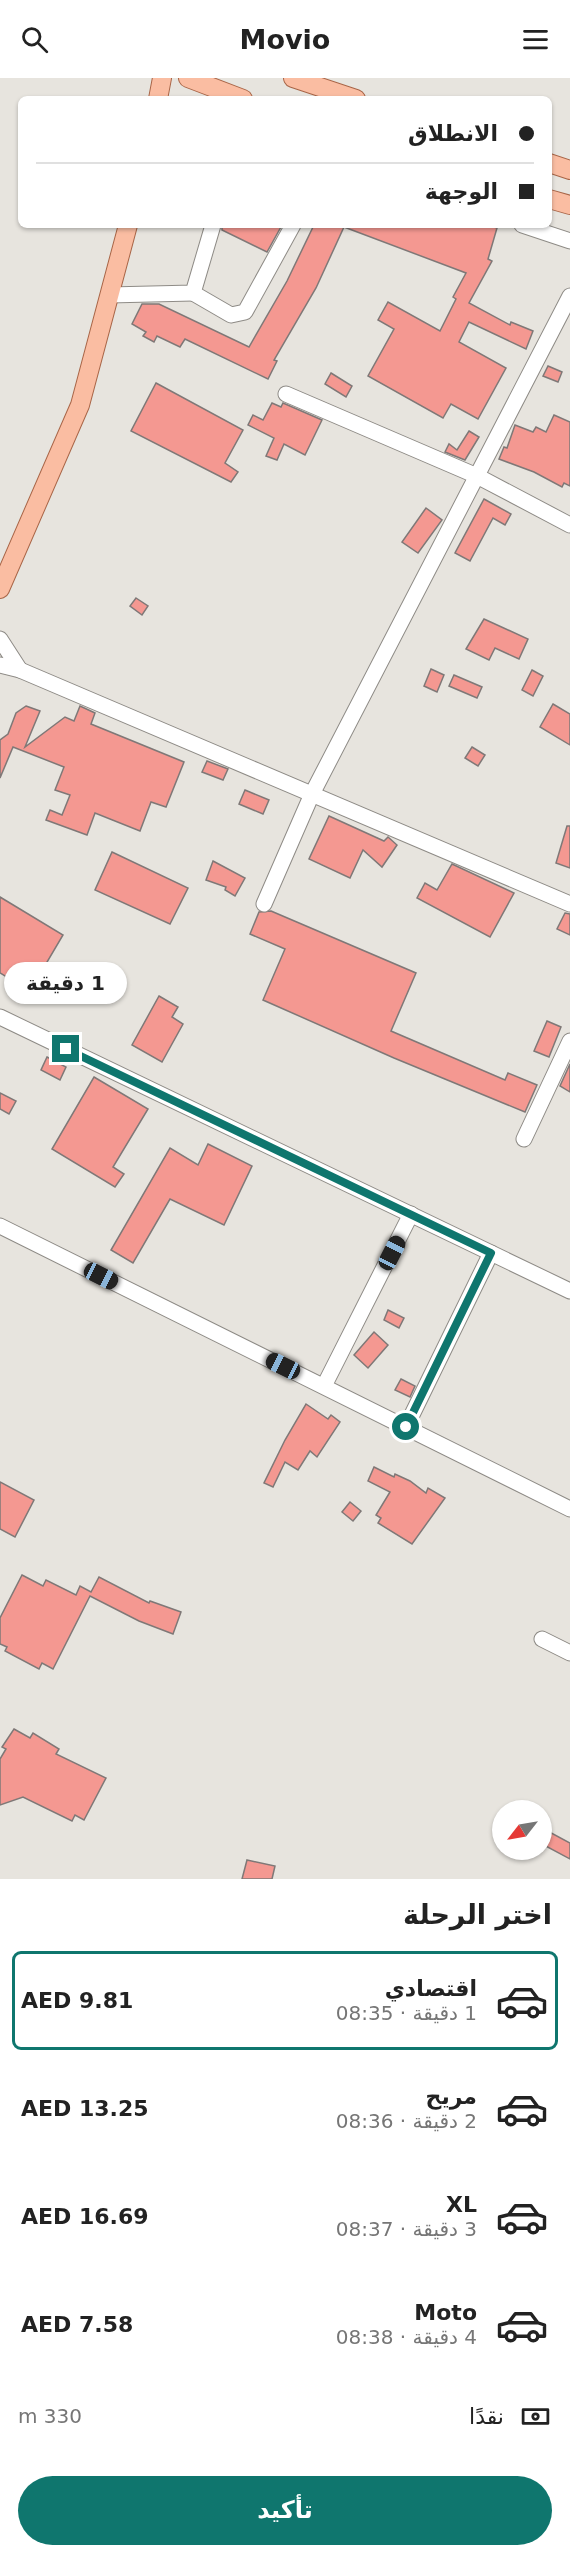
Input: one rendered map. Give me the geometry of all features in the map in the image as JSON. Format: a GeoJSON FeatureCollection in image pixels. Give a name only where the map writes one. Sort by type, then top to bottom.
{"type":"FeatureCollection","features":[{"type":"Feature","properties":{"kind":"main road"},"geometry":{"type":"LineString","coordinates":[[159,96],[162,78]]}},
{"type":"Feature","properties":{"kind":"main road"},"geometry":{"type":"LineString","coordinates":[[188,78],[227,95]]}},
{"type":"Feature","properties":{"kind":"main road"},"geometry":{"type":"LineString","coordinates":[[293,78],[347,96]]}},
{"type":"Feature","properties":{"kind":"main road"},"geometry":{"type":"LineString","coordinates":[[552,164],[570,170]]}},
{"type":"Feature","properties":{"kind":"main road"},"geometry":{"type":"LineString","coordinates":[[552,200],[570,205]]}},
{"type":"Feature","properties":{"kind":"main road"},"geometry":{"type":"LineString","coordinates":[[0,589],[80,405],[127,228]]}},
{"type":"Feature","properties":{"kind":"street"},"geometry":{"type":"LineString","coordinates":[[193,294],[212,228]]}},
{"type":"Feature","properties":{"kind":"street"},"geometry":{"type":"LineString","coordinates":[[109,295],[193,294],[231,315],[245,312],[291,228]]}},
{"type":"Feature","properties":{"kind":"street"},"geometry":{"type":"LineString","coordinates":[[530,228],[570,242]]}},
{"type":"Feature","properties":{"kind":"street"},"geometry":{"type":"LineString","coordinates":[[264,904],[312,794],[570,296]]}},
{"type":"Feature","properties":{"kind":"street"},"geometry":{"type":"LineString","coordinates":[[286,393],[477,476],[570,525]]}},
{"type":"Feature","properties":{"kind":"street"},"geometry":{"type":"LineString","coordinates":[[0,639],[20,670]]}},
{"type":"Feature","properties":{"kind":"street"},"geometry":{"type":"LineString","coordinates":[[0,665],[20,670],[570,904]]}},
{"type":"Feature","properties":{"kind":"street"},"geometry":{"type":"LineString","coordinates":[[1,1019],[570,1291]]}},
{"type":"Feature","properties":{"kind":"street"},"geometry":{"type":"LineString","coordinates":[[524,1139],[570,1041]]}},
{"type":"Feature","properties":{"kind":"street"},"geometry":{"type":"LineString","coordinates":[[324,1386],[411,1214]]}},
{"type":"Feature","properties":{"kind":"street"},"geometry":{"type":"LineString","coordinates":[[0,1226],[570,1509]]}},
{"type":"Feature","properties":{"kind":"street"},"geometry":{"type":"LineString","coordinates":[[406,1427],[491,1253]]}},
{"type":"Feature","properties":{"kind":"street"},"geometry":{"type":"LineString","coordinates":[[542,1639],[570,1653]]}},
{"type":"Feature","properties":{"kind":"building"},"geometry":{"type":"Polygon","coordinates":[[[222,228],[280,228],[267,252],[222,228]]]}},
{"type":"Feature","properties":{"kind":"building"},"geometry":{"type":"Polygon","coordinates":[[[313,228],[344,228],[316,288],[274,360],[277,361],[268,379],[185,339],[180,347],[157,336],[154,342],[143,336],[146,332],[132,324],[142,304],[159,304],[249,347],[287,281],[313,228]]]}},
{"type":"Feature","properties":{"kind":"building"},"geometry":{"type":"Polygon","coordinates":[[[347,228],[497,228],[488,259],[492,261],[469,303],[510,325],[511,322],[533,331],[526,349],[469,322],[459,342],[506,368],[478,419],[451,404],[443,418],[368,376],[394,329],[378,320],[388,302],[440,331],[456,299],[453,297],[466,273],[347,228]]]}},
{"type":"Feature","properties":{"kind":"building"},"geometry":{"type":"Polygon","coordinates":[[[548,366],[562,372],[558,382],[543,376],[548,366]]]}},
{"type":"Feature","properties":{"kind":"building"},"geometry":{"type":"Polygon","coordinates":[[[331,373],[352,386],[346,397],[325,384],[331,373]]]}},
{"type":"Feature","properties":{"kind":"building"},"geometry":{"type":"Polygon","coordinates":[[[156,383],[243,430],[225,463],[238,472],[231,482],[131,431],[156,383]]]}},
{"type":"Feature","properties":{"kind":"building"},"geometry":{"type":"Polygon","coordinates":[[[272,403],[281,407],[283,403],[322,420],[305,455],[284,444],[277,460],[266,456],[274,438],[248,425],[253,415],[263,420],[272,403]]]}},
{"type":"Feature","properties":{"kind":"building"},"geometry":{"type":"Polygon","coordinates":[[[554,415],[570,422],[570,486],[564,483],[562,487],[534,472],[499,459],[504,447],[507,448],[515,425],[533,432],[536,427],[546,432],[554,415]]]}},
{"type":"Feature","properties":{"kind":"building"},"geometry":{"type":"Polygon","coordinates":[[[469,431],[479,437],[465,460],[445,452],[449,444],[457,450],[469,431]]]}},
{"type":"Feature","properties":{"kind":"building"},"geometry":{"type":"Polygon","coordinates":[[[484,499],[511,514],[505,525],[493,518],[470,561],[455,553],[484,499]]]}},
{"type":"Feature","properties":{"kind":"building"},"geometry":{"type":"Polygon","coordinates":[[[426,508],[442,520],[418,553],[402,542],[426,508]]]}},
{"type":"Feature","properties":{"kind":"building"},"geometry":{"type":"Polygon","coordinates":[[[136,598],[148,606],[142,615],[130,606],[136,598]]]}},
{"type":"Feature","properties":{"kind":"building"},"geometry":{"type":"Polygon","coordinates":[[[484,619],[528,639],[519,659],[495,648],[489,660],[466,649],[484,619]]]}},
{"type":"Feature","properties":{"kind":"building"},"geometry":{"type":"Polygon","coordinates":[[[431,669],[444,675],[437,692],[424,686],[431,669]]]}},
{"type":"Feature","properties":{"kind":"building"},"geometry":{"type":"Polygon","coordinates":[[[532,670],[543,676],[533,696],[522,690],[532,670]]]}},
{"type":"Feature","properties":{"kind":"building"},"geometry":{"type":"Polygon","coordinates":[[[454,675],[482,687],[477,698],[449,686],[454,675]]]}},
{"type":"Feature","properties":{"kind":"building"},"geometry":{"type":"Polygon","coordinates":[[[553,704],[570,714],[570,745],[540,727],[553,704]]]}},
{"type":"Feature","properties":{"kind":"building"},"geometry":{"type":"Polygon","coordinates":[[[26,706],[40,711],[25,747],[65,717],[74,721],[80,706],[95,713],[91,724],[184,762],[166,807],[151,802],[140,831],[95,813],[87,835],[46,820],[50,810],[62,815],[70,795],[55,790],[64,767],[13,747],[0,778],[0,740],[8,734],[16,713],[26,706]]]}},
{"type":"Feature","properties":{"kind":"building"},"geometry":{"type":"Polygon","coordinates":[[[472,747],[485,755],[478,766],[465,758],[472,747]]]}},
{"type":"Feature","properties":{"kind":"building"},"geometry":{"type":"Polygon","coordinates":[[[207,761],[228,769],[223,780],[202,772],[207,761]]]}},
{"type":"Feature","properties":{"kind":"building"},"geometry":{"type":"Polygon","coordinates":[[[245,790],[269,800],[263,814],[239,804],[245,790]]]}},
{"type":"Feature","properties":{"kind":"building"},"geometry":{"type":"Polygon","coordinates":[[[329,816],[384,841],[388,837],[397,845],[382,867],[363,850],[350,878],[309,859],[329,816]]]}},
{"type":"Feature","properties":{"kind":"building"},"geometry":{"type":"Polygon","coordinates":[[[567,826],[570,826],[570,868],[556,863],[567,826]]]}},
{"type":"Feature","properties":{"kind":"building"},"geometry":{"type":"Polygon","coordinates":[[[112,852],[188,888],[170,924],[95,890],[112,852]]]}},
{"type":"Feature","properties":{"kind":"building"},"geometry":{"type":"Polygon","coordinates":[[[213,861],[245,878],[235,896],[225,890],[226,887],[206,880],[213,861]]]}},
{"type":"Feature","properties":{"kind":"building"},"geometry":{"type":"Polygon","coordinates":[[[452,864],[514,893],[490,937],[417,898],[425,883],[437,890],[452,864]]]}},
{"type":"Feature","properties":{"kind":"building"},"geometry":{"type":"Polygon","coordinates":[[[0,897],[63,935],[30,991],[0,973],[0,897]]]}},
{"type":"Feature","properties":{"kind":"building"},"geometry":{"type":"Polygon","coordinates":[[[271,911],[416,973],[391,1031],[505,1080],[508,1073],[537,1085],[525,1112],[394,1058],[263,1000],[285,949],[250,934],[259,912],[271,911]]]}},
{"type":"Feature","properties":{"kind":"building"},"geometry":{"type":"Polygon","coordinates":[[[565,913],[570,914],[570,935],[557,929],[565,913]]]}},
{"type":"Feature","properties":{"kind":"building"},"geometry":{"type":"Polygon","coordinates":[[[159,996],[178,1007],[172,1017],[183,1024],[162,1062],[132,1045],[159,996]]]}},
{"type":"Feature","properties":{"kind":"building"},"geometry":{"type":"Polygon","coordinates":[[[547,1021],[561,1027],[549,1057],[534,1051],[547,1021]]]}},
{"type":"Feature","properties":{"kind":"building"},"geometry":{"type":"Polygon","coordinates":[[[47,1057],[66,1067],[60,1080],[41,1070],[47,1057]]]}},
{"type":"Feature","properties":{"kind":"building"},"geometry":{"type":"Polygon","coordinates":[[[570,1064],[570,1092],[560,1086],[570,1064]]]}},
{"type":"Feature","properties":{"kind":"building"},"geometry":{"type":"Polygon","coordinates":[[[94,1077],[148,1109],[113,1167],[124,1174],[115,1187],[52,1149],[94,1077]]]}},
{"type":"Feature","properties":{"kind":"building"},"geometry":{"type":"Polygon","coordinates":[[[0,1093],[16,1101],[9,1114],[0,1109],[0,1093]]]}},
{"type":"Feature","properties":{"kind":"building"},"geometry":{"type":"Polygon","coordinates":[[[208,1144],[252,1166],[224,1225],[170,1199],[133,1263],[111,1250],[170,1148],[198,1165],[208,1144]]]}},
{"type":"Feature","properties":{"kind":"building"},"geometry":{"type":"Polygon","coordinates":[[[388,1310],[404,1318],[399,1328],[384,1320],[388,1310]]]}},
{"type":"Feature","properties":{"kind":"building"},"geometry":{"type":"Polygon","coordinates":[[[374,1332],[388,1345],[368,1368],[354,1355],[374,1332]]]}},
{"type":"Feature","properties":{"kind":"building"},"geometry":{"type":"Polygon","coordinates":[[[401,1379],[415,1386],[410,1397],[395,1390],[401,1379]]]}},
{"type":"Feature","properties":{"kind":"building"},"geometry":{"type":"Polygon","coordinates":[[[306,1404],[328,1419],[331,1415],[340,1422],[317,1457],[310,1451],[298,1470],[285,1462],[273,1487],[264,1483],[285,1440],[306,1404]]]}},
{"type":"Feature","properties":{"kind":"building"},"geometry":{"type":"Polygon","coordinates":[[[374,1467],[394,1477],[395,1474],[410,1481],[426,1493],[428,1488],[445,1498],[412,1544],[378,1523],[381,1518],[376,1515],[390,1492],[368,1481],[374,1467]]]}},
{"type":"Feature","properties":{"kind":"building"},"geometry":{"type":"Polygon","coordinates":[[[0,1482],[34,1500],[15,1537],[0,1529],[0,1482]]]}},
{"type":"Feature","properties":{"kind":"building"},"geometry":{"type":"Polygon","coordinates":[[[350,1502],[361,1511],[353,1521],[342,1512],[350,1502]]]}},
{"type":"Feature","properties":{"kind":"building"},"geometry":{"type":"Polygon","coordinates":[[[22,1575],[43,1586],[46,1580],[76,1595],[80,1586],[91,1592],[99,1577],[149,1603],[150,1601],[181,1612],[173,1634],[139,1621],[90,1596],[53,1669],[42,1663],[39,1669],[5,1651],[7,1647],[0,1644],[0,1618],[22,1575]]]}},
{"type":"Feature","properties":{"kind":"building"},"geometry":{"type":"Polygon","coordinates":[[[14,1729],[30,1738],[33,1733],[59,1749],[56,1754],[106,1778],[84,1820],[75,1815],[72,1821],[23,1797],[0,1805],[0,1759],[6,1749],[2,1747],[14,1729]]]}},
{"type":"Feature","properties":{"kind":"building"},"geometry":{"type":"Polygon","coordinates":[[[552,1833],[570,1843],[570,1859],[552,1849],[552,1833]]]}},
{"type":"Feature","properties":{"kind":"building"},"geometry":{"type":"Polygon","coordinates":[[[247,1860],[275,1866],[272,1879],[242,1879],[247,1860]]]}},
{"type":"Feature","properties":{"kind":"route"},"geometry":{"type":"LineString","coordinates":[[66,1049],[491,1253],[406,1427]]}}]}
